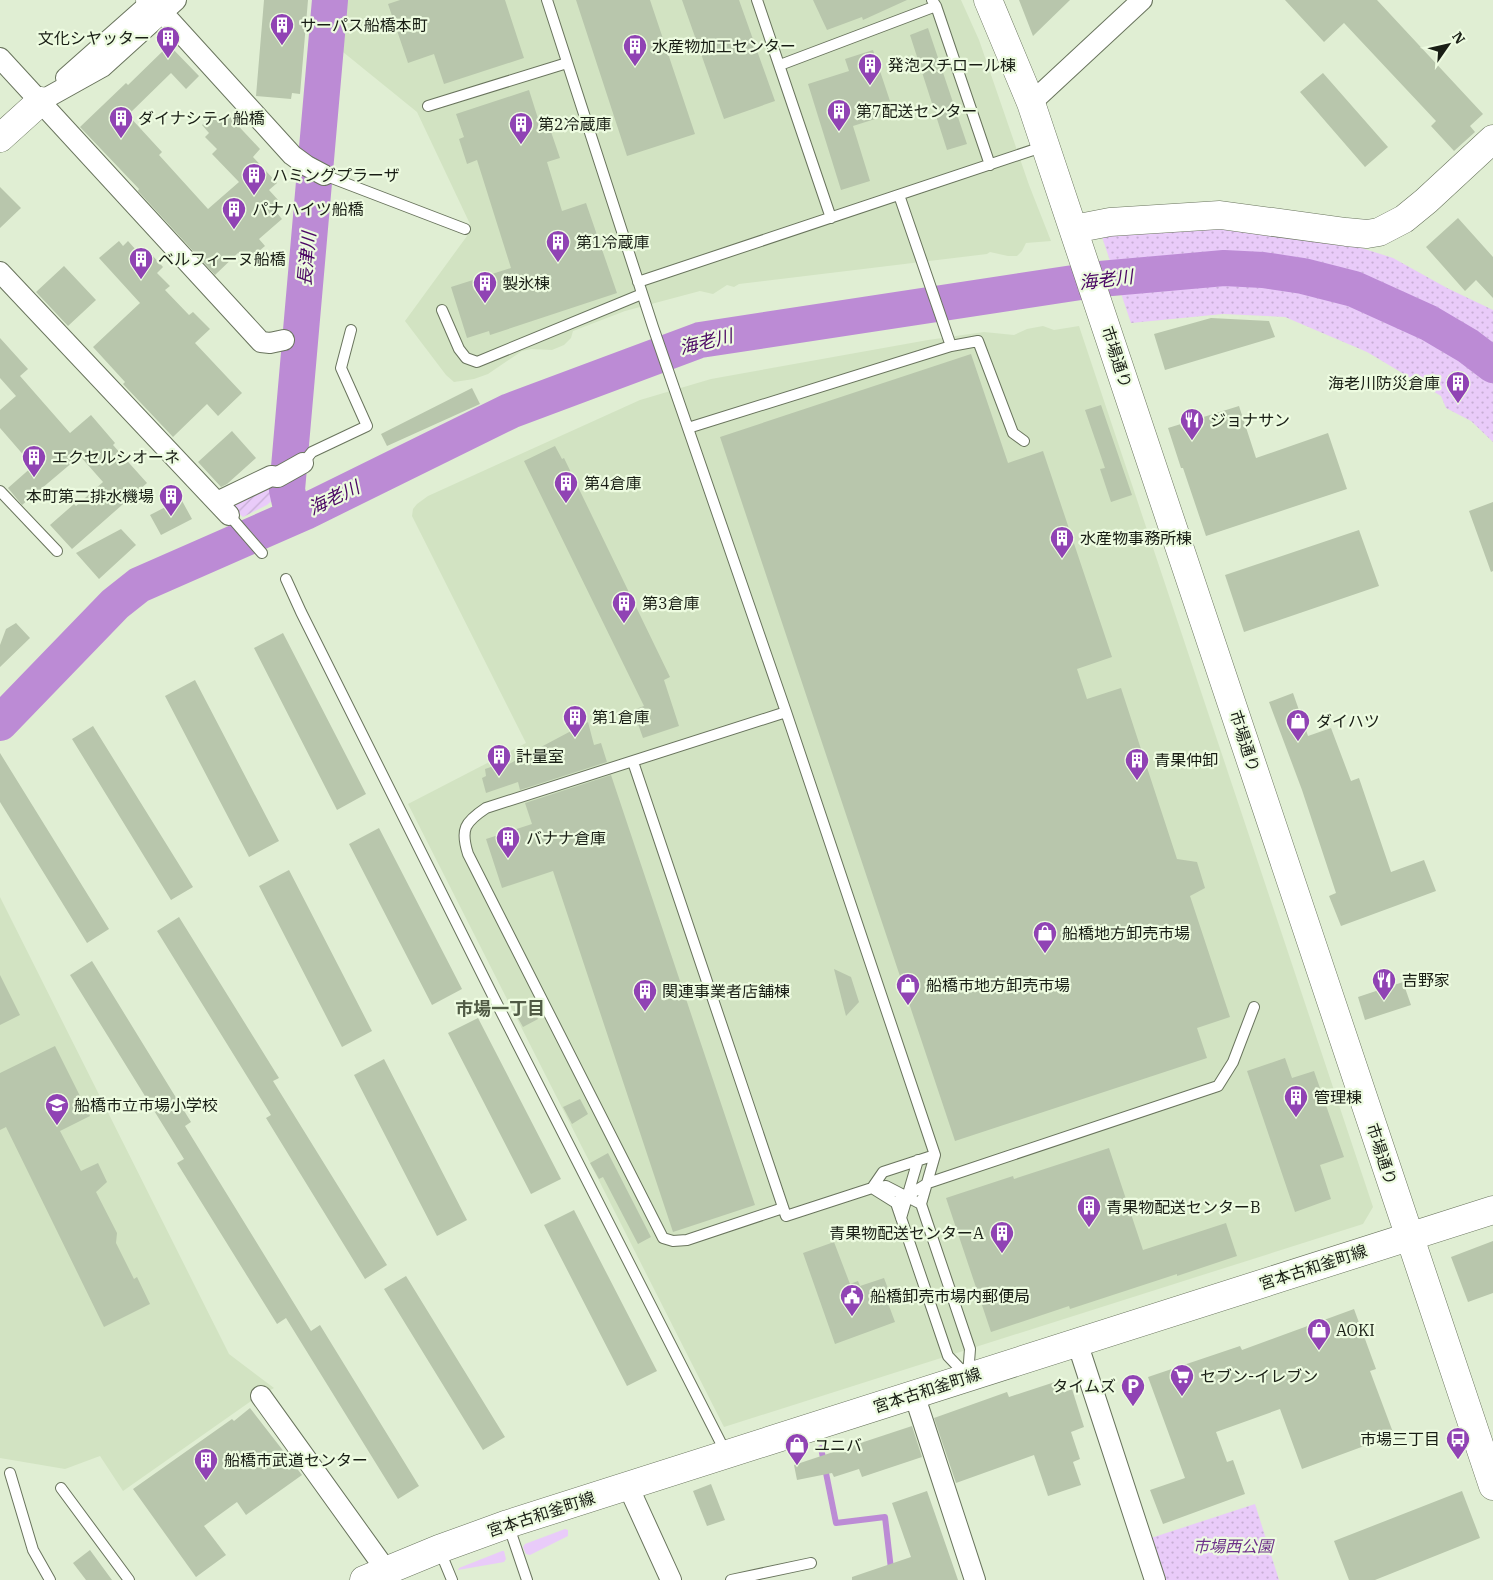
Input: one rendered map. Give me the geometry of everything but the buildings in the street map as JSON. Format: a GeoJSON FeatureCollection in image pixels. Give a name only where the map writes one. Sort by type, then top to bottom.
{"type":"FeatureCollection","features":[{"type":"Feature","properties":{"kind":"street","name":"市場通り"},"geometry":{"type":"LineString","coordinates":[[988,0],[1031,103],[1074,229],[1493,1486]]}},
{"type":"Feature","properties":{"kind":"street"},"geometry":{"type":"LineString","coordinates":[[1031,103],[1142,0]]}},
{"type":"Feature","properties":{"kind":"street"},"geometry":{"type":"LineString","coordinates":[[0,138],[41,101],[159,3],[292,154],[315,170]]}},
{"type":"Feature","properties":{"kind":"street"},"geometry":{"type":"LineString","coordinates":[[0,58],[261,342],[270,343],[284,340]]}},
{"type":"Feature","properties":{"kind":"street"},"geometry":{"type":"LineString","coordinates":[[1074,229],[1110,222],[1220,216],[1346,232],[1367,234],[1379,232],[1404,219],[1493,139]]}},
{"type":"Feature","properties":{"kind":"street"},"geometry":{"type":"LineString","coordinates":[[0,272],[223,509],[271,476],[278,477],[301,464]]}},
{"type":"Feature","properties":{"kind":"street","name":"宮本古和釜町線"},"geometry":{"type":"LineString","coordinates":[[375,1575],[508,1524],[1493,1210]]}},
{"type":"Feature","properties":{"kind":"street"},"geometry":{"type":"LineString","coordinates":[[1077,1342],[1155,1580]]}},
{"type":"Feature","properties":{"kind":"street"},"geometry":{"type":"LineString","coordinates":[[914,1394],[975,1580]]}},
{"type":"Feature","properties":{"kind":"street"},"geometry":{"type":"LineString","coordinates":[[260,1396],[375,1575]]}},
{"type":"Feature","properties":{"kind":"street"},"geometry":{"type":"LineString","coordinates":[[628,1486],[671,1580]]}},
{"type":"Feature","properties":{"kind":"lane"},"geometry":{"type":"LineString","coordinates":[[547,0],[653,327],[786,712],[935,1155],[921,1204],[970,1349],[968,1377]]}},
{"type":"Feature","properties":{"kind":"lane"},"geometry":{"type":"LineString","coordinates":[[757,0],[831,218]]}},
{"type":"Feature","properties":{"kind":"lane"},"geometry":{"type":"LineString","coordinates":[[780,65],[934,3],[990,165]]}},
{"type":"Feature","properties":{"kind":"lane"},"geometry":{"type":"LineString","coordinates":[[428,106],[567,63]]}},
{"type":"Feature","properties":{"kind":"lane"},"geometry":{"type":"LineString","coordinates":[[638,282],[1045,146]]}},
{"type":"Feature","properties":{"kind":"lane"},"geometry":{"type":"LineString","coordinates":[[315,170],[465,229]]}},
{"type":"Feature","properties":{"kind":"lane"},"geometry":{"type":"LineString","coordinates":[[899,195],[951,346]]}},
{"type":"Feature","properties":{"kind":"lane"},"geometry":{"type":"LineString","coordinates":[[442,310],[459,349],[466,358],[478,362],[642,294]]}},
{"type":"Feature","properties":{"kind":"lane"},"geometry":{"type":"LineString","coordinates":[[301,464],[312,452],[367,426],[341,368],[351,330]]}},
{"type":"Feature","properties":{"kind":"lane"},"geometry":{"type":"LineString","coordinates":[[688,428],[951,346],[978,341],[1013,433],[1024,441]]}},
{"type":"Feature","properties":{"kind":"lane"},"geometry":{"type":"LineString","coordinates":[[0,491],[57,552]]}},
{"type":"Feature","properties":{"kind":"lane"},"geometry":{"type":"LineString","coordinates":[[223,509],[262,553]]}},
{"type":"Feature","properties":{"kind":"lane"},"geometry":{"type":"LineString","coordinates":[[286,579],[488,987],[727,1455]]}},
{"type":"Feature","properties":{"kind":"lane"},"geometry":{"type":"LineString","coordinates":[[783,1208],[688,1240],[673,1241],[663,1238],[468,854],[464,841],[465,830],[472,817],[486,808],[786,712]]}},
{"type":"Feature","properties":{"kind":"lane"},"geometry":{"type":"LineString","coordinates":[[633,762],[786,1216],[872,1188],[886,1186],[921,1204]]}},
{"type":"Feature","properties":{"kind":"lane"},"geometry":{"type":"LineString","coordinates":[[896,1203],[928,1184],[1218,1086],[1233,1062],[1254,1007]]}},
{"type":"Feature","properties":{"kind":"lane"},"geometry":{"type":"LineString","coordinates":[[872,1188],[883,1172],[935,1155]]}},
{"type":"Feature","properties":{"kind":"lane"},"geometry":{"type":"LineString","coordinates":[[901,1218],[918,1160]]}},
{"type":"Feature","properties":{"kind":"lane"},"geometry":{"type":"LineString","coordinates":[[872,1188],[896,1203],[948,1356],[968,1377]]}},
{"type":"Feature","properties":{"kind":"lane"},"geometry":{"type":"LineString","coordinates":[[10,1473],[33,1550],[50,1580]]}},
{"type":"Feature","properties":{"kind":"lane"},"geometry":{"type":"LineString","coordinates":[[61,1488],[129,1580]]}},
{"type":"Feature","properties":{"kind":"lane"},"geometry":{"type":"LineString","coordinates":[[508,1524],[527,1580]]}},
{"type":"Feature","properties":{"kind":"lane"},"geometry":{"type":"LineString","coordinates":[[439,1549],[452,1580]]}},
{"type":"Feature","properties":{"kind":"lane"},"geometry":{"type":"LineString","coordinates":[[731,1580],[811,1563]]}},
{"type":"Feature","properties":{"kind":"shaded area"},"geometry":{"type":"Polygon","coordinates":[[[347,0],[961,0],[979,40],[1029,185],[1051,241],[1026,243],[1017,256],[990,252],[987,254],[739,284],[734,287],[727,285],[713,294],[700,291],[625,311],[573,331],[571,338],[564,345],[552,350],[531,349],[522,351],[488,374],[474,379],[454,382],[446,375],[405,321],[467,236],[470,224],[417,112],[343,52],[347,0]]]}},
{"type":"Feature","properties":{"kind":"shaded area","name":"船橋市地方卸売市場"},"geometry":{"type":"Polygon","coordinates":[[[1043,326],[1054,330],[1079,326],[1373,1207],[1363,1224],[724,1427],[408,804],[526,743],[412,516],[413,509],[428,496],[640,400],[711,379],[928,340],[984,332],[1014,335],[1027,329],[1043,326]]]}},
{"type":"Feature","properties":{"kind":"shaded area","name":"船橋市立市場小学校"},"geometry":{"type":"Polygon","coordinates":[[[0,897],[229,1354],[274,1388],[254,1399],[123,1491],[100,1456],[65,1469],[0,1458],[0,897]]]}},
{"type":"Feature","properties":{"kind":"green space"},"geometry":{"type":"Polygon","coordinates":[[[1199,225],[1352,245],[1393,258],[1447,288],[1493,310],[1493,442],[1471,421],[1446,408],[1441,396],[1367,352],[1285,317],[1223,314],[1131,323],[1101,234],[1199,225]]]}},
{"type":"Feature","properties":{"kind":"green space"},"geometry":{"type":"Polygon","coordinates":[[[263,485],[276,488],[276,497],[267,505],[243,517],[236,511],[232,501],[263,485]]]}},
{"type":"Feature","properties":{"kind":"green space","name":"市場西公園"},"geometry":{"type":"Polygon","coordinates":[[[1255,1504],[1279,1580],[1164,1580],[1151,1538],[1255,1504]]]}},
{"type":"Feature","properties":{"kind":"green space"},"geometry":{"type":"Polygon","coordinates":[[[565,1529],[568,1530],[568,1536],[530,1555],[526,1554],[523,1547],[525,1544],[565,1529]]]}},
{"type":"Feature","properties":{"kind":"green space"},"geometry":{"type":"Polygon","coordinates":[[[504,1551],[506,1559],[504,1562],[458,1570],[459,1568],[504,1551]]]}},
{"type":"Feature","properties":{"kind":"waterway","name":"長津川"},"geometry":{"type":"LineString","coordinates":[[293,517],[287,490],[330,0]]}},
{"type":"Feature","properties":{"kind":"waterway","name":"海老川"},"geometry":{"type":"LineString","coordinates":[[0,723],[115,604],[139,585],[305,512],[510,411],[700,340],[1100,279],[1224,268],[1263,270],[1303,276],[1354,289],[1429,323],[1468,346],[1493,365]]}},
{"type":"Feature","properties":{"kind":"waterway"},"geometry":{"type":"LineString","coordinates":[[821,1448],[836,1523],[885,1517],[891,1569],[890,1580]]}},
{"type":"Feature","properties":{"kind":"place","name":"サーパス船橋本町"},"geometry":{"type":"Point","coordinates":[282,46]}},
{"type":"Feature","properties":{"kind":"place","name":"文化シヤッター"},"geometry":{"type":"Point","coordinates":[168,59]}},
{"type":"Feature","properties":{"kind":"place","name":"水産物加工センター"},"geometry":{"type":"Point","coordinates":[635,67]}},
{"type":"Feature","properties":{"kind":"place","name":"発泡スチロール棟"},"geometry":{"type":"Point","coordinates":[870,86]}},
{"type":"Feature","properties":{"kind":"place","name":"第7配送センター"},"geometry":{"type":"Point","coordinates":[839,132]}},
{"type":"Feature","properties":{"kind":"place","name":"ダイナシティ船橋"},"geometry":{"type":"Point","coordinates":[121,139]}},
{"type":"Feature","properties":{"kind":"place","name":"第2冷蔵庫"},"geometry":{"type":"Point","coordinates":[521,145]}},
{"type":"Feature","properties":{"kind":"place","name":"ハミングプラーザ"},"geometry":{"type":"Point","coordinates":[254,196]}},
{"type":"Feature","properties":{"kind":"place","name":"パナハイツ船橋"},"geometry":{"type":"Point","coordinates":[234,230]}},
{"type":"Feature","properties":{"kind":"place","name":"第1冷蔵庫"},"geometry":{"type":"Point","coordinates":[558,263]}},
{"type":"Feature","properties":{"kind":"place","name":"ベルフィーヌ船橋"},"geometry":{"type":"Point","coordinates":[141,280]}},
{"type":"Feature","properties":{"kind":"place","name":"製氷棟"},"geometry":{"type":"Point","coordinates":[485,304]}},
{"type":"Feature","properties":{"kind":"place","name":"海老川防災倉庫"},"geometry":{"type":"Point","coordinates":[1458,404]}},
{"type":"Feature","properties":{"kind":"place","name":"ジョナサン"},"geometry":{"type":"Point","coordinates":[1192,441]}},
{"type":"Feature","properties":{"kind":"place","name":"エクセルシオーネ"},"geometry":{"type":"Point","coordinates":[34,478]}},
{"type":"Feature","properties":{"kind":"place","name":"第4倉庫"},"geometry":{"type":"Point","coordinates":[566,504]}},
{"type":"Feature","properties":{"kind":"place","name":"本町第二排水機場"},"geometry":{"type":"Point","coordinates":[171,517]}},
{"type":"Feature","properties":{"kind":"place","name":"水産物事務所棟"},"geometry":{"type":"Point","coordinates":[1062,559]}},
{"type":"Feature","properties":{"kind":"place","name":"第3倉庫"},"geometry":{"type":"Point","coordinates":[624,624]}},
{"type":"Feature","properties":{"kind":"place","name":"第1倉庫"},"geometry":{"type":"Point","coordinates":[575,738]}},
{"type":"Feature","properties":{"kind":"place","name":"ダイハツ"},"geometry":{"type":"Point","coordinates":[1298,742]}},
{"type":"Feature","properties":{"kind":"place","name":"計量室"},"geometry":{"type":"Point","coordinates":[499,777]}},
{"type":"Feature","properties":{"kind":"place","name":"青果仲卸"},"geometry":{"type":"Point","coordinates":[1137,781]}},
{"type":"Feature","properties":{"kind":"place","name":"バナナ倉庫"},"geometry":{"type":"Point","coordinates":[508,859]}},
{"type":"Feature","properties":{"kind":"place","name":"船橋地方卸売市場"},"geometry":{"type":"Point","coordinates":[1045,954]}},
{"type":"Feature","properties":{"kind":"place","name":"吉野家"},"geometry":{"type":"Point","coordinates":[1384,1001]}},
{"type":"Feature","properties":{"kind":"place","name":"船橋市地方卸売市場"},"geometry":{"type":"Point","coordinates":[908,1006]}},
{"type":"Feature","properties":{"kind":"place","name":"関連事業者店舗棟"},"geometry":{"type":"Point","coordinates":[645,1012]}},
{"type":"Feature","properties":{"kind":"place","name":"管理棟"},"geometry":{"type":"Point","coordinates":[1296,1118]}},
{"type":"Feature","properties":{"kind":"place","name":"船橋市立市場小学校"},"geometry":{"type":"Point","coordinates":[57,1126]}},
{"type":"Feature","properties":{"kind":"place","name":"青果物配送センターB"},"geometry":{"type":"Point","coordinates":[1089,1228]}},
{"type":"Feature","properties":{"kind":"place","name":"青果物配送センターA"},"geometry":{"type":"Point","coordinates":[1002,1254]}},
{"type":"Feature","properties":{"kind":"place","name":"船橋卸売市場内郵便局"},"geometry":{"type":"Point","coordinates":[852,1317]}},
{"type":"Feature","properties":{"kind":"place","name":"AOKI"},"geometry":{"type":"Point","coordinates":[1319,1351]}},
{"type":"Feature","properties":{"kind":"place","name":"セブン-イレブン"},"geometry":{"type":"Point","coordinates":[1182,1397]}},
{"type":"Feature","properties":{"kind":"place","name":"タイムズ"},"geometry":{"type":"Point","coordinates":[1133,1407]}},
{"type":"Feature","properties":{"kind":"place","name":"市場三丁目"},"geometry":{"type":"Point","coordinates":[1458,1460]}},
{"type":"Feature","properties":{"kind":"place","name":"ユニバ"},"geometry":{"type":"Point","coordinates":[797,1466]}},
{"type":"Feature","properties":{"kind":"place","name":"船橋市武道センター"},"geometry":{"type":"Point","coordinates":[206,1481]}},
{"type":"Feature","properties":{"kind":"district","name":"市場一丁目"},"geometry":{"type":"Point","coordinates":[500,1009]}}]}
